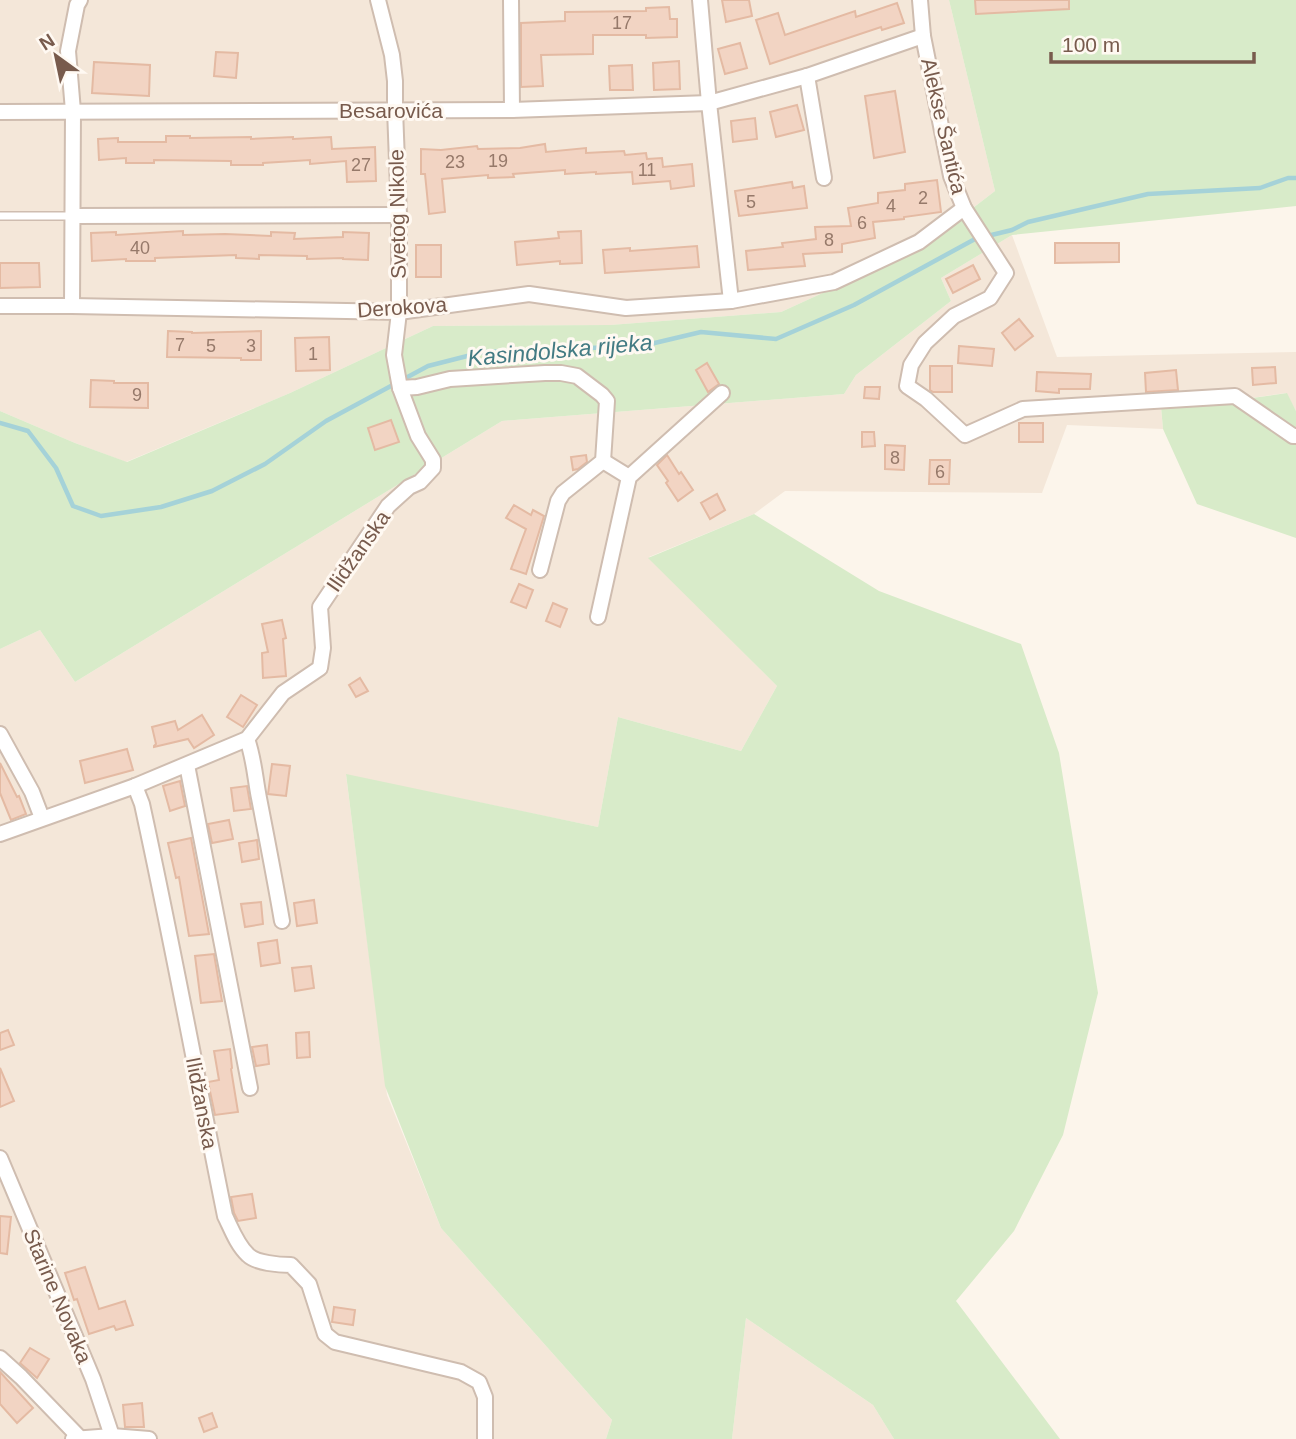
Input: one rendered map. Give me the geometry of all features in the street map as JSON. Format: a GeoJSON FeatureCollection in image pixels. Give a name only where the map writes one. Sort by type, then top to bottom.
{"type":"FeatureCollection","features":[{"type":"Feature","properties":{"kind":"street"},"geometry":{"type":"LineString","coordinates":[[72,306],[73,111],[68,51],[80,0]]}},
{"type":"Feature","properties":{"kind":"street","name":"Svetog Nikole"},"geometry":{"type":"LineString","coordinates":[[378,0],[392,55],[395,81],[399,312],[394,355],[400,388]]}},
{"type":"Feature","properties":{"kind":"street"},"geometry":{"type":"LineString","coordinates":[[512,0],[512,110]]}},
{"type":"Feature","properties":{"kind":"street"},"geometry":{"type":"LineString","coordinates":[[700,0],[731,301]]}},
{"type":"Feature","properties":{"kind":"street","name":"Alekse Šantića"},"geometry":{"type":"LineString","coordinates":[[920,0],[923,36],[951,176],[964,208],[1006,273],[990,298],[954,316],[925,343],[911,365],[908,387],[926,399],[965,435],[1023,410],[1236,396],[1296,436]]}},
{"type":"Feature","properties":{"kind":"street","name":"Besarovića"},"geometry":{"type":"LineString","coordinates":[[0,112],[512,110],[709,103],[807,76],[923,36]]}},
{"type":"Feature","properties":{"kind":"street"},"geometry":{"type":"LineString","coordinates":[[807,76],[824,178]]}},
{"type":"Feature","properties":{"kind":"street","name":"Derokova"},"geometry":{"type":"LineString","coordinates":[[0,306],[399,312],[529,294],[626,308],[731,301],[834,282],[919,242],[964,208]]}},
{"type":"Feature","properties":{"kind":"street"},"geometry":{"type":"LineString","coordinates":[[73,216],[398,215]]}},
{"type":"Feature","properties":{"kind":"street"},"geometry":{"type":"LineString","coordinates":[[400,388],[450,379],[562,373],[578,376],[607,401],[603,461],[563,493],[558,501],[540,570]]}},
{"type":"Feature","properties":{"kind":"street","name":"Ilidžanska"},"geometry":{"type":"LineString","coordinates":[[0,834],[135,786],[247,739],[284,693],[320,668],[323,648],[320,607],[388,506],[420,482],[433,468],[433,460],[418,436],[400,388]]}},
{"type":"Feature","properties":{"kind":"street"},"geometry":{"type":"LineString","coordinates":[[598,617],[629,477],[722,393]]}},
{"type":"Feature","properties":{"kind":"street"},"geometry":{"type":"LineString","coordinates":[[603,461],[629,477]]}},
{"type":"Feature","properties":{"kind":"street"},"geometry":{"type":"LineString","coordinates":[[0,734],[26,780],[42,818]]}},
{"type":"Feature","properties":{"kind":"street"},"geometry":{"type":"LineString","coordinates":[[247,739],[252,752],[282,921]]}},
{"type":"Feature","properties":{"kind":"street"},"geometry":{"type":"LineString","coordinates":[[187,765],[250,1088]]}},
{"type":"Feature","properties":{"kind":"street","name":"Ilidžanska"},"geometry":{"type":"LineString","coordinates":[[135,786],[142,804],[167,918],[225,1216],[239,1243],[249,1257],[274,1264],[291,1265],[309,1284],[325,1334],[335,1342],[461,1372],[479,1382],[485,1397],[485,1439]]}},
{"type":"Feature","properties":{"kind":"street","name":"Starine Novaka"},"geometry":{"type":"LineString","coordinates":[[0,1158],[93,1379],[112,1436]]}},
{"type":"Feature","properties":{"kind":"street"},"geometry":{"type":"LineString","coordinates":[[0,1359],[21,1377],[76,1438],[112,1436],[149,1439]]}},
{"type":"Feature","properties":{"kind":"lane"},"geometry":{"type":"LineString","coordinates":[[0,216],[73,216]]}},
{"type":"Feature","properties":{"kind":"shaded area"},"geometry":{"type":"Polygon","coordinates":[[[0,0],[949,0],[995,191],[921,248],[781,312],[610,325],[433,326],[290,393],[126,462],[0,411],[0,0]]]}},
{"type":"Feature","properties":{"kind":"shaded area"},"geometry":{"type":"Polygon","coordinates":[[[1012,235],[1057,357],[1296,352],[1296,411],[1286,393],[1161,408],[1163,429],[1067,425],[1042,493],[785,491],[754,514],[649,557],[777,686],[741,751],[618,717],[598,827],[346,775],[387,1095],[441,1228],[612,1420],[606,1439],[0,1439],[0,649],[40,630],[75,682],[502,421],[844,394],[856,375],[951,301],[941,278],[1012,235]]]}},
{"type":"Feature","properties":{"kind":"shaded area"},"geometry":{"type":"Polygon","coordinates":[[[746,1318],[873,1405],[894,1439],[732,1439],[746,1318]]]}},
{"type":"Feature","properties":{"kind":"green space"},"geometry":{"type":"Polygon","coordinates":[[[949,0],[1296,0],[1296,206],[1012,235],[941,278],[951,301],[856,375],[844,394],[502,421],[75,682],[40,630],[0,649],[0,411],[127,462],[290,393],[433,326],[610,325],[781,312],[921,248],[995,191],[949,0]]]}},
{"type":"Feature","properties":{"kind":"green space"},"geometry":{"type":"Polygon","coordinates":[[[1287,393],[1296,411],[1296,538],[1197,504],[1163,429],[1161,407],[1287,393]]]}},
{"type":"Feature","properties":{"kind":"green space"},"geometry":{"type":"Polygon","coordinates":[[[754,514],[879,591],[1021,644],[1059,753],[1098,993],[1063,1135],[1014,1231],[956,1301],[1060,1439],[894,1439],[873,1405],[746,1318],[732,1439],[606,1439],[612,1420],[441,1228],[385,1086],[346,774],[598,827],[618,717],[741,751],[777,686],[648,558],[754,514]]]}},
{"type":"Feature","properties":{"kind":"building"},"geometry":{"type":"Polygon","coordinates":[[[722,0],[749,0],[752,16],[726,22],[722,0]]]}},
{"type":"Feature","properties":{"kind":"building"},"geometry":{"type":"Polygon","coordinates":[[[975,0],[1069,0],[1069,9],[976,14],[975,0]]]}},
{"type":"Feature","properties":{"kind":"building"},"geometry":{"type":"Polygon","coordinates":[[[897,3],[904,23],[882,30],[881,27],[770,64],[756,20],[778,13],[785,35],[855,11],[856,17],[897,3]]]}},
{"type":"Feature","properties":{"kind":"building"},"geometry":{"type":"Polygon","coordinates":[[[669,7],[670,19],[677,19],[677,37],[593,35],[593,54],[541,55],[543,86],[521,87],[521,23],[565,21],[565,12],[646,11],[646,8],[669,7]]]}},
{"type":"Feature","properties":{"kind":"building"},"geometry":{"type":"Polygon","coordinates":[[[740,43],[747,68],[725,74],[718,49],[740,43]]]}},
{"type":"Feature","properties":{"kind":"building"},"geometry":{"type":"Polygon","coordinates":[[[216,52],[238,53],[236,78],[214,76],[216,52]]]}},
{"type":"Feature","properties":{"kind":"building"},"geometry":{"type":"Polygon","coordinates":[[[679,61],[680,89],[654,90],[653,63],[679,61]]]}},
{"type":"Feature","properties":{"kind":"building"},"geometry":{"type":"Polygon","coordinates":[[[94,62],[150,65],[149,96],[92,93],[94,62]]]}},
{"type":"Feature","properties":{"kind":"building"},"geometry":{"type":"Polygon","coordinates":[[[632,65],[633,90],[610,90],[609,66],[632,65]]]}},
{"type":"Feature","properties":{"kind":"building"},"geometry":{"type":"Polygon","coordinates":[[[895,91],[905,152],[874,158],[865,96],[895,91]]]}},
{"type":"Feature","properties":{"kind":"building"},"geometry":{"type":"Polygon","coordinates":[[[797,105],[804,130],[776,137],[770,112],[797,105]]]}},
{"type":"Feature","properties":{"kind":"building"},"geometry":{"type":"Polygon","coordinates":[[[755,118],[757,139],[733,142],[731,121],[755,118]]]}},
{"type":"Feature","properties":{"kind":"building"},"geometry":{"type":"Polygon","coordinates":[[[166,136],[251,139],[331,137],[332,149],[375,147],[376,181],[347,182],[346,161],[310,164],[310,160],[231,165],[231,161],[154,160],[154,163],[126,163],[126,158],[99,160],[98,139],[118,138],[118,142],[166,142],[166,136]]]}},
{"type":"Feature","properties":{"kind":"building"},"geometry":{"type":"Polygon","coordinates":[[[545,144],[546,152],[586,148],[586,153],[624,151],[625,155],[646,153],[647,159],[662,158],[663,167],[692,164],[694,186],[671,189],[670,181],[633,184],[632,172],[565,174],[565,170],[513,174],[514,177],[488,178],[488,175],[442,179],[445,212],[429,214],[425,174],[421,174],[421,149],[477,146],[478,149],[520,148],[545,144]]]}},
{"type":"Feature","properties":{"kind":"building"},"geometry":{"type":"Polygon","coordinates":[[[937,180],[941,212],[873,222],[875,238],[842,244],[842,252],[803,254],[805,266],[748,270],[746,251],[783,247],[782,243],[816,239],[815,227],[851,226],[848,208],[878,203],[878,193],[905,190],[905,184],[937,180]]]}},
{"type":"Feature","properties":{"kind":"building"},"geometry":{"type":"Polygon","coordinates":[[[792,182],[793,188],[804,186],[807,208],[739,216],[735,191],[792,182]]]}},
{"type":"Feature","properties":{"kind":"building"},"geometry":{"type":"Polygon","coordinates":[[[183,231],[183,235],[271,236],[271,232],[295,233],[294,239],[343,237],[343,232],[369,233],[368,260],[259,255],[259,259],[236,258],[236,255],[155,258],[155,261],[92,261],[91,233],[116,232],[116,235],[183,231]]]}},
{"type":"Feature","properties":{"kind":"building"},"geometry":{"type":"Polygon","coordinates":[[[581,231],[582,263],[560,264],[560,261],[517,265],[515,242],[559,238],[558,232],[581,231]]]}},
{"type":"Feature","properties":{"kind":"building"},"geometry":{"type":"Polygon","coordinates":[[[1055,243],[1119,243],[1119,262],[1055,263],[1055,243]]]}},
{"type":"Feature","properties":{"kind":"building"},"geometry":{"type":"Polygon","coordinates":[[[416,245],[441,245],[441,277],[416,277],[416,245]]]}},
{"type":"Feature","properties":{"kind":"building"},"geometry":{"type":"Polygon","coordinates":[[[697,246],[699,267],[605,273],[603,250],[630,248],[630,251],[697,246]]]}},
{"type":"Feature","properties":{"kind":"building"},"geometry":{"type":"Polygon","coordinates":[[[0,263],[39,263],[40,287],[0,288],[0,263]]]}},
{"type":"Feature","properties":{"kind":"building"},"geometry":{"type":"Polygon","coordinates":[[[973,265],[980,279],[953,293],[946,279],[973,265]]]}},
{"type":"Feature","properties":{"kind":"building"},"geometry":{"type":"Polygon","coordinates":[[[1019,319],[1033,336],[1015,350],[1002,333],[1019,319]]]}},
{"type":"Feature","properties":{"kind":"building"},"geometry":{"type":"Polygon","coordinates":[[[168,331],[261,331],[261,360],[167,357],[168,331]]]}},
{"type":"Feature","properties":{"kind":"building"},"geometry":{"type":"Polygon","coordinates":[[[329,337],[330,370],[296,371],[295,338],[329,337]]]}},
{"type":"Feature","properties":{"kind":"building"},"geometry":{"type":"Polygon","coordinates":[[[959,346],[994,349],[992,366],[958,363],[959,346]]]}},
{"type":"Feature","properties":{"kind":"building"},"geometry":{"type":"Polygon","coordinates":[[[707,363],[719,384],[708,392],[696,370],[707,363]]]}},
{"type":"Feature","properties":{"kind":"building"},"geometry":{"type":"Polygon","coordinates":[[[930,366],[952,366],[952,392],[930,390],[930,366]]]}},
{"type":"Feature","properties":{"kind":"building"},"geometry":{"type":"Polygon","coordinates":[[[1275,367],[1276,383],[1253,385],[1252,368],[1275,367]]]}},
{"type":"Feature","properties":{"kind":"building"},"geometry":{"type":"Polygon","coordinates":[[[1176,370],[1178,390],[1146,392],[1145,373],[1176,370]]]}},
{"type":"Feature","properties":{"kind":"building"},"geometry":{"type":"Polygon","coordinates":[[[1037,372],[1091,374],[1090,389],[1059,389],[1059,393],[1036,391],[1037,372]]]}},
{"type":"Feature","properties":{"kind":"building"},"geometry":{"type":"Polygon","coordinates":[[[91,380],[148,383],[148,408],[90,407],[91,380]]]}},
{"type":"Feature","properties":{"kind":"building"},"geometry":{"type":"Polygon","coordinates":[[[865,387],[880,387],[879,399],[864,398],[865,387]]]}},
{"type":"Feature","properties":{"kind":"building"},"geometry":{"type":"Polygon","coordinates":[[[391,420],[399,442],[375,450],[368,428],[391,420]]]}},
{"type":"Feature","properties":{"kind":"building"},"geometry":{"type":"Polygon","coordinates":[[[1019,423],[1043,423],[1043,442],[1019,442],[1019,423]]]}},
{"type":"Feature","properties":{"kind":"building"},"geometry":{"type":"Polygon","coordinates":[[[862,432],[874,432],[875,446],[862,447],[862,432]]]}},
{"type":"Feature","properties":{"kind":"building"},"geometry":{"type":"Polygon","coordinates":[[[885,445],[905,446],[904,470],[885,469],[885,445]]]}},
{"type":"Feature","properties":{"kind":"building"},"geometry":{"type":"Polygon","coordinates":[[[586,455],[587,462],[573,470],[571,457],[586,455]]]}},
{"type":"Feature","properties":{"kind":"building"},"geometry":{"type":"Polygon","coordinates":[[[667,455],[693,490],[678,501],[657,465],[667,455]]]}},
{"type":"Feature","properties":{"kind":"building"},"geometry":{"type":"Polygon","coordinates":[[[930,460],[950,460],[949,484],[929,484],[930,460]]]}},
{"type":"Feature","properties":{"kind":"building"},"geometry":{"type":"Polygon","coordinates":[[[717,494],[725,510],[710,519],[701,503],[717,494]]]}},
{"type":"Feature","properties":{"kind":"building"},"geometry":{"type":"Polygon","coordinates":[[[514,505],[531,515],[533,510],[544,516],[526,574],[511,569],[526,529],[506,518],[514,505]]]}},
{"type":"Feature","properties":{"kind":"building"},"geometry":{"type":"Polygon","coordinates":[[[519,584],[533,590],[526,608],[511,602],[519,584]]]}},
{"type":"Feature","properties":{"kind":"building"},"geometry":{"type":"Polygon","coordinates":[[[553,603],[567,609],[560,627],[546,621],[553,603]]]}},
{"type":"Feature","properties":{"kind":"building"},"geometry":{"type":"Polygon","coordinates":[[[282,620],[286,638],[283,639],[286,676],[263,678],[262,653],[268,652],[262,624],[282,620]]]}},
{"type":"Feature","properties":{"kind":"building"},"geometry":{"type":"Polygon","coordinates":[[[360,678],[368,691],[356,697],[349,685],[360,678]]]}},
{"type":"Feature","properties":{"kind":"building"},"geometry":{"type":"Polygon","coordinates":[[[241,695],[257,705],[243,727],[227,717],[241,695]]]}},
{"type":"Feature","properties":{"kind":"building"},"geometry":{"type":"Polygon","coordinates":[[[202,715],[214,735],[194,748],[188,739],[154,747],[156,744],[152,727],[175,721],[178,730],[202,715]]]}},
{"type":"Feature","properties":{"kind":"building"},"geometry":{"type":"Polygon","coordinates":[[[127,749],[133,770],[85,783],[80,761],[127,749]]]}},
{"type":"Feature","properties":{"kind":"building"},"geometry":{"type":"Polygon","coordinates":[[[0,763],[26,814],[11,820],[0,793],[0,763]]]}},
{"type":"Feature","properties":{"kind":"building"},"geometry":{"type":"Polygon","coordinates":[[[272,764],[290,766],[286,796],[268,794],[272,764]]]}},
{"type":"Feature","properties":{"kind":"building"},"geometry":{"type":"Polygon","coordinates":[[[180,781],[185,806],[170,811],[163,786],[180,781]]]}},
{"type":"Feature","properties":{"kind":"building"},"geometry":{"type":"Polygon","coordinates":[[[247,786],[251,809],[234,811],[231,788],[247,786]]]}},
{"type":"Feature","properties":{"kind":"building"},"geometry":{"type":"Polygon","coordinates":[[[229,820],[233,839],[212,843],[208,824],[229,820]]]}},
{"type":"Feature","properties":{"kind":"building"},"geometry":{"type":"Polygon","coordinates":[[[191,838],[209,934],[189,936],[179,877],[176,878],[168,843],[191,838]]]}},
{"type":"Feature","properties":{"kind":"building"},"geometry":{"type":"Polygon","coordinates":[[[257,840],[259,859],[242,862],[239,843],[257,840]]]}},
{"type":"Feature","properties":{"kind":"building"},"geometry":{"type":"Polygon","coordinates":[[[314,900],[317,923],[297,926],[294,903],[314,900]]]}},
{"type":"Feature","properties":{"kind":"building"},"geometry":{"type":"Polygon","coordinates":[[[261,902],[263,924],[245,927],[241,904],[261,902]]]}},
{"type":"Feature","properties":{"kind":"building"},"geometry":{"type":"Polygon","coordinates":[[[277,940],[280,963],[261,966],[258,943],[277,940]]]}},
{"type":"Feature","properties":{"kind":"building"},"geometry":{"type":"Polygon","coordinates":[[[214,954],[222,1001],[201,1003],[195,956],[214,954]]]}},
{"type":"Feature","properties":{"kind":"building"},"geometry":{"type":"Polygon","coordinates":[[[311,966],[314,988],[295,991],[292,968],[311,966]]]}},
{"type":"Feature","properties":{"kind":"building"},"geometry":{"type":"Polygon","coordinates":[[[8,1030],[14,1045],[0,1050],[0,1033],[8,1030]]]}},
{"type":"Feature","properties":{"kind":"building"},"geometry":{"type":"Polygon","coordinates":[[[309,1032],[310,1057],[297,1058],[296,1033],[309,1032]]]}},
{"type":"Feature","properties":{"kind":"building"},"geometry":{"type":"Polygon","coordinates":[[[267,1045],[269,1064],[256,1066],[252,1047],[267,1045]]]}},
{"type":"Feature","properties":{"kind":"building"},"geometry":{"type":"Polygon","coordinates":[[[230,1049],[238,1112],[215,1115],[208,1082],[219,1080],[214,1051],[230,1049]]]}},
{"type":"Feature","properties":{"kind":"building"},"geometry":{"type":"Polygon","coordinates":[[[0,1068],[14,1101],[0,1107],[0,1068]]]}},
{"type":"Feature","properties":{"kind":"building"},"geometry":{"type":"Polygon","coordinates":[[[252,1194],[256,1218],[238,1221],[231,1197],[252,1194]]]}},
{"type":"Feature","properties":{"kind":"building"},"geometry":{"type":"Polygon","coordinates":[[[0,1216],[11,1217],[7,1254],[0,1253],[0,1216]]]}},
{"type":"Feature","properties":{"kind":"building"},"geometry":{"type":"Polygon","coordinates":[[[85,1267],[99,1309],[125,1301],[133,1325],[116,1330],[114,1326],[89,1334],[65,1273],[85,1267]]]}},
{"type":"Feature","properties":{"kind":"building"},"geometry":{"type":"Polygon","coordinates":[[[334,1307],[355,1310],[353,1325],[332,1322],[334,1307]]]}},
{"type":"Feature","properties":{"kind":"building"},"geometry":{"type":"Polygon","coordinates":[[[30,1348],[49,1359],[37,1378],[20,1363],[30,1348]]]}},
{"type":"Feature","properties":{"kind":"building"},"geometry":{"type":"Polygon","coordinates":[[[0,1372],[33,1408],[17,1423],[0,1404],[0,1372]]]}},
{"type":"Feature","properties":{"kind":"building"},"geometry":{"type":"Polygon","coordinates":[[[142,1403],[144,1427],[125,1427],[123,1405],[142,1403]]]}},
{"type":"Feature","properties":{"kind":"building"},"geometry":{"type":"Polygon","coordinates":[[[212,1413],[217,1427],[204,1432],[199,1418],[212,1413]]]}},
{"type":"Feature","properties":{"kind":"waterway","name":"Kasindolska rijeka"},"geometry":{"type":"LineString","coordinates":[[0,423],[28,431],[56,468],[73,506],[101,516],[161,507],[212,491],[265,464],[326,421],[428,366],[483,352],[642,346],[701,332],[776,339],[854,305],[975,239],[1012,230],[1028,222],[1148,194],[1260,188],[1288,178],[1296,178]]}}]}
